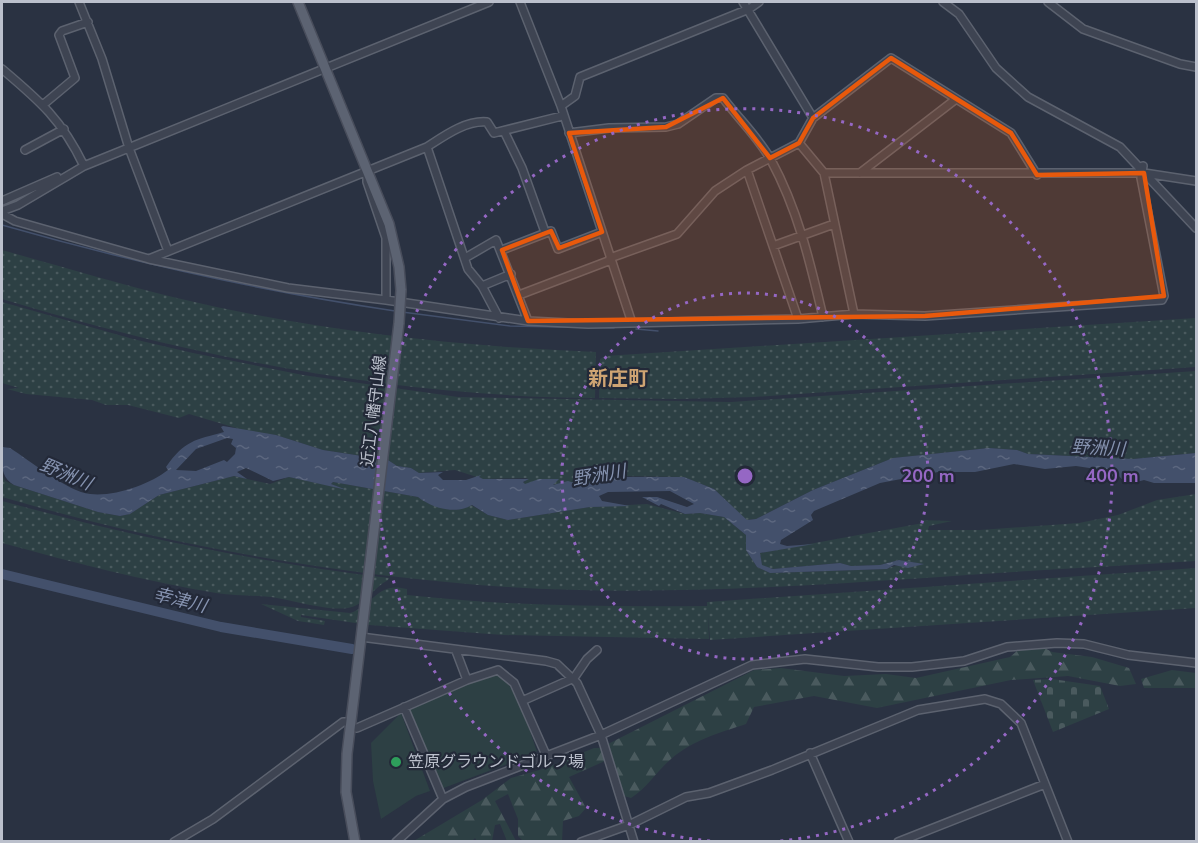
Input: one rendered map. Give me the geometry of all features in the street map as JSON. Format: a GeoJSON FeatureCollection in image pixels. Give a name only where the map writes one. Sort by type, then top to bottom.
{"type":"FeatureCollection","features":[{"type":"Feature","properties":{"kind":"main road","name":"近江八幡守山線"},"geometry":{"type":"LineString","coordinates":[[298,2],[389,224],[399,267],[401,290],[399,325],[357,669],[354,725],[346,792],[355,842]]}},
{"type":"Feature","properties":{"kind":"street"},"geometry":{"type":"LineString","coordinates":[[79,2],[102,58],[129,148],[168,251]]}},
{"type":"Feature","properties":{"kind":"street"},"geometry":{"type":"LineString","coordinates":[[489,2],[84,166],[3,212],[15,221],[148,259],[288,288],[386,300],[499,318],[528,321],[632,323],[798,319],[854,314],[925,316],[1162,300],[1164,296],[1141,178],[1143,169]]}},
{"type":"Feature","properties":{"kind":"street"},"geometry":{"type":"LineString","coordinates":[[520,2],[561,106],[562,116],[632,323]]}},
{"type":"Feature","properties":{"kind":"street"},"geometry":{"type":"LineString","coordinates":[[743,2],[813,118]]}},
{"type":"Feature","properties":{"kind":"street"},"geometry":{"type":"LineString","coordinates":[[561,106],[575,96],[580,77],[749,9],[759,2]]}},
{"type":"Feature","properties":{"kind":"street"},"geometry":{"type":"LineString","coordinates":[[943,2],[959,14],[996,68],[1028,97],[1120,147],[1197,228]]}},
{"type":"Feature","properties":{"kind":"street"},"geometry":{"type":"LineString","coordinates":[[1048,2],[1083,29],[1180,64],[1197,67]]}},
{"type":"Feature","properties":{"kind":"street"},"geometry":{"type":"LineString","coordinates":[[44,104],[75,78],[59,35],[62,31],[87,22]]}},
{"type":"Feature","properties":{"kind":"street"},"geometry":{"type":"LineString","coordinates":[[519,295],[677,234],[715,191],[747,170],[799,143],[813,118],[891,58],[1011,133],[1036,175]]}},
{"type":"Feature","properties":{"kind":"street"},"geometry":{"type":"LineString","coordinates":[[2,69],[44,104],[64,129],[84,166]]}},
{"type":"Feature","properties":{"kind":"street"},"geometry":{"type":"LineString","coordinates":[[569,133],[609,128],[666,127],[678,124],[716,99],[723,98],[770,158],[803,233],[823,317]]}},
{"type":"Feature","properties":{"kind":"street"},"geometry":{"type":"LineString","coordinates":[[860,173],[956,99]]}},
{"type":"Feature","properties":{"kind":"street"},"geometry":{"type":"LineString","coordinates":[[148,259],[427,147],[452,131],[487,122],[495,133],[522,124],[562,116]]}},
{"type":"Feature","properties":{"kind":"street"},"geometry":{"type":"LineString","coordinates":[[25,150],[64,129]]}},
{"type":"Feature","properties":{"kind":"street"},"geometry":{"type":"LineString","coordinates":[[504,131],[522,168],[545,232]]}},
{"type":"Feature","properties":{"kind":"street"},"geometry":{"type":"LineString","coordinates":[[799,143],[824,173],[854,314]]}},
{"type":"Feature","properties":{"kind":"street"},"geometry":{"type":"LineString","coordinates":[[427,147],[468,269],[482,286],[499,318]]}},
{"type":"Feature","properties":{"kind":"street"},"geometry":{"type":"LineString","coordinates":[[824,173],[1036,175],[1143,169],[1197,181]]}},
{"type":"Feature","properties":{"kind":"street"},"geometry":{"type":"LineString","coordinates":[[747,170],[798,319]]}},
{"type":"Feature","properties":{"kind":"street"},"geometry":{"type":"LineString","coordinates":[[367,171],[367,182],[386,238],[386,300]]}},
{"type":"Feature","properties":{"kind":"street"},"geometry":{"type":"LineString","coordinates":[[2,201],[60,176],[65,177]]}},
{"type":"Feature","properties":{"kind":"street"},"geometry":{"type":"LineString","coordinates":[[773,246],[803,233],[834,224]]}},
{"type":"Feature","properties":{"kind":"street"},"geometry":{"type":"LineString","coordinates":[[502,250],[545,232],[551,231],[558,249],[602,232]]}},
{"type":"Feature","properties":{"kind":"street"},"geometry":{"type":"LineString","coordinates":[[465,258],[496,240],[502,250],[528,321]]}},
{"type":"Feature","properties":{"kind":"street"},"geometry":{"type":"LineString","coordinates":[[482,286],[511,274]]}},
{"type":"Feature","properties":{"kind":"street"},"geometry":{"type":"LineString","coordinates":[[361,637],[456,651],[463,649],[556,664],[574,678],[601,735],[634,842]]}},
{"type":"Feature","properties":{"kind":"street"},"geometry":{"type":"LineString","coordinates":[[396,842],[443,799],[546,755],[601,735],[752,665],[774,660],[805,659],[878,667],[912,667],[964,660],[1006,647],[1058,643],[1084,644],[1128,655],[1197,663]]}},
{"type":"Feature","properties":{"kind":"street"},"geometry":{"type":"LineString","coordinates":[[522,701],[574,678],[587,659],[597,650]]}},
{"type":"Feature","properties":{"kind":"street"},"geometry":{"type":"LineString","coordinates":[[456,651],[467,680]]}},
{"type":"Feature","properties":{"kind":"street"},"geometry":{"type":"LineString","coordinates":[[174,842],[213,819],[343,722],[354,725],[498,670],[509,676],[546,755]]}},
{"type":"Feature","properties":{"kind":"street"},"geometry":{"type":"LineString","coordinates":[[581,842],[629,825],[686,797],[709,793],[918,710],[986,699],[1001,704],[1021,723],[1068,842]]}},
{"type":"Feature","properties":{"kind":"street"},"geometry":{"type":"LineString","coordinates":[[404,707],[443,799]]}},
{"type":"Feature","properties":{"kind":"street"},"geometry":{"type":"LineString","coordinates":[[810,753],[849,842]]}},
{"type":"Feature","properties":{"kind":"street"},"geometry":{"type":"LineString","coordinates":[[898,842],[1045,784]]}},
{"type":"Feature","properties":{"kind":"highlighted area"},"geometry":{"type":"Polygon","coordinates":[[[891,58],[1011,133],[1037,175],[1144,173],[1164,296],[925,316],[528,321],[502,250],[551,231],[559,248],[602,232],[569,133],[666,127],[723,98],[770,158],[799,143],[813,118],[891,58]]]}},
{"type":"Feature","properties":{"kind":"green space"},"geometry":{"type":"Polygon","coordinates":[[[2,250],[155,293],[281,320],[438,341],[596,352],[595,398],[520,396],[369,382],[221,356],[147,339],[2,299],[2,250]]]}},
{"type":"Feature","properties":{"kind":"green space"},"geometry":{"type":"Polygon","coordinates":[[[2,302],[133,339],[193,353],[303,375],[458,397],[731,402],[1196,371],[1196,453],[1133,459],[1028,454],[1017,450],[989,448],[893,458],[813,490],[756,519],[746,520],[714,489],[684,477],[620,476],[581,485],[525,484],[523,483],[528,479],[526,478],[483,479],[455,470],[419,473],[411,468],[397,466],[388,460],[323,450],[276,435],[243,430],[189,414],[179,418],[128,405],[106,405],[92,400],[26,394],[7,389],[19,388],[2,383],[2,302]]]}},
{"type":"Feature","properties":{"kind":"green space"},"geometry":{"type":"Polygon","coordinates":[[[1196,318],[1196,367],[754,397],[599,398],[600,359],[605,356],[1196,318]]]}},
{"type":"Feature","properties":{"kind":"green space"},"geometry":{"type":"Polygon","coordinates":[[[2,475],[5,481],[14,485],[98,512],[120,516],[130,514],[159,495],[234,476],[270,484],[289,477],[341,488],[331,484],[333,482],[418,497],[430,504],[451,510],[471,505],[488,515],[508,520],[590,507],[647,504],[685,514],[700,513],[724,517],[746,535],[746,550],[757,567],[770,573],[887,569],[895,566],[923,564],[899,560],[880,565],[851,566],[840,563],[773,569],[762,566],[760,553],[923,523],[919,520],[952,521],[929,526],[928,530],[979,530],[1079,523],[1118,515],[1157,500],[1196,494],[1196,561],[716,589],[611,591],[507,587],[379,575],[315,566],[252,556],[126,530],[2,497],[2,475]]]}},
{"type":"Feature","properties":{"kind":"green space"},"geometry":{"type":"Polygon","coordinates":[[[2,501],[97,526],[194,547],[389,578],[361,602],[344,608],[323,607],[271,597],[223,594],[162,583],[2,543],[2,501]]]}},
{"type":"Feature","properties":{"kind":"green space"},"geometry":{"type":"Polygon","coordinates":[[[1196,568],[1196,608],[710,640],[708,615],[709,639],[503,635],[369,625],[301,615],[301,617],[325,621],[324,625],[298,621],[261,604],[350,613],[365,605],[382,591],[397,587],[407,589],[407,595],[482,602],[594,606],[707,606],[707,602],[1196,568]]]}},
{"type":"Feature","properties":{"kind":"green space"},"geometry":{"type":"Polygon","coordinates":[[[1041,646],[1052,652],[1092,657],[1129,668],[1136,684],[1120,686],[1068,676],[1011,680],[877,708],[814,696],[754,707],[746,724],[707,738],[679,752],[631,798],[624,796],[608,744],[754,670],[781,668],[844,676],[886,674],[916,678],[1010,657],[1017,651],[1041,646]]]}},
{"type":"Feature","properties":{"kind":"green space"},"geometry":{"type":"Polygon","coordinates":[[[1172,670],[1196,673],[1196,688],[1144,688],[1141,679],[1172,670]]]}},
{"type":"Feature","properties":{"kind":"green space"},"geometry":{"type":"Polygon","coordinates":[[[489,673],[507,682],[514,692],[537,751],[441,789],[408,712],[409,708],[489,673]]]}},
{"type":"Feature","properties":{"kind":"green space"},"geometry":{"type":"Polygon","coordinates":[[[1052,679],[1100,686],[1109,709],[1053,732],[1033,680],[1052,679]]]}},
{"type":"Feature","properties":{"kind":"green space","name":"笠原グラウンドゴルフ場"},"geometry":{"type":"Polygon","coordinates":[[[401,713],[430,791],[416,796],[381,819],[373,781],[371,743],[401,713]]]}},
{"type":"Feature","properties":{"kind":"green space"},"geometry":{"type":"Polygon","coordinates":[[[594,748],[602,748],[605,761],[569,777],[586,808],[579,816],[563,821],[562,841],[523,841],[518,836],[518,819],[508,794],[495,801],[516,841],[507,841],[500,824],[495,825],[492,841],[477,841],[475,838],[472,841],[412,842],[482,800],[511,778],[543,769],[594,748]]]}},
{"type":"Feature","properties":{"kind":"water"},"geometry":{"type":"Polygon","coordinates":[[[221,427],[276,435],[323,450],[388,460],[397,466],[411,468],[419,473],[443,472],[438,475],[443,480],[466,480],[481,475],[479,477],[483,479],[529,479],[523,482],[525,484],[539,479],[559,479],[553,485],[568,481],[581,485],[609,477],[684,477],[714,489],[747,520],[756,519],[813,490],[893,458],[989,448],[1017,450],[1028,454],[1133,459],[1196,453],[1196,483],[1154,483],[1144,480],[1133,483],[1123,480],[1118,475],[1109,475],[1103,470],[1076,466],[1045,469],[1014,464],[975,472],[938,472],[880,483],[814,511],[811,515],[813,520],[781,540],[780,544],[787,546],[814,544],[760,553],[762,565],[773,569],[840,563],[851,566],[880,565],[899,560],[924,564],[908,568],[894,565],[887,569],[770,573],[757,567],[746,550],[746,535],[724,517],[700,513],[685,514],[661,504],[659,506],[642,497],[657,497],[687,507],[694,504],[670,491],[608,492],[599,496],[602,501],[630,506],[590,507],[508,520],[488,515],[472,505],[458,510],[444,509],[418,497],[333,482],[331,484],[347,490],[289,477],[273,481],[246,468],[237,472],[247,479],[234,476],[159,495],[130,514],[120,516],[98,512],[14,485],[4,474],[2,447],[10,448],[60,482],[81,492],[100,494],[121,491],[142,485],[161,475],[168,470],[166,467],[185,446],[198,439],[224,432],[221,427]],[[227,438],[196,449],[176,470],[196,471],[224,460],[227,462],[235,454],[236,448],[231,444],[233,439],[227,438]]]}},
{"type":"Feature","properties":{"kind":"waterway"},"geometry":{"type":"LineString","coordinates":[[2,225],[197,274],[395,311]]}},
{"type":"Feature","properties":{"kind":"waterway"},"geometry":{"type":"LineString","coordinates":[[402,312],[510,326],[614,328]]}},
{"type":"Feature","properties":{"kind":"waterway"},"geometry":{"type":"LineString","coordinates":[[636,329],[658,331]]}},
{"type":"Feature","properties":{"kind":"waterway","name":"幸津川"},"geometry":{"type":"LineString","coordinates":[[2,574],[221,627],[352,649]]}},
{"type":"Feature","properties":{"kind":"place","name":"笠原グラウンドゴルフ場"},"geometry":{"type":"Point","coordinates":[396,762]}},
{"type":"Feature","properties":{"kind":"district","name":"新庄町"},"geometry":{"type":"Point","coordinates":[618,378]}},
{"type":"Feature","properties":{"kind":"water label","name":"野洲川"},"geometry":{"type":"Point","coordinates":[1098,448]}},
{"type":"Feature","properties":{"kind":"water label","name":"野洲川"},"geometry":{"type":"Point","coordinates":[66,474]}},
{"type":"Feature","properties":{"kind":"water label","name":"野洲川"},"geometry":{"type":"Point","coordinates":[599,475]}}]}
